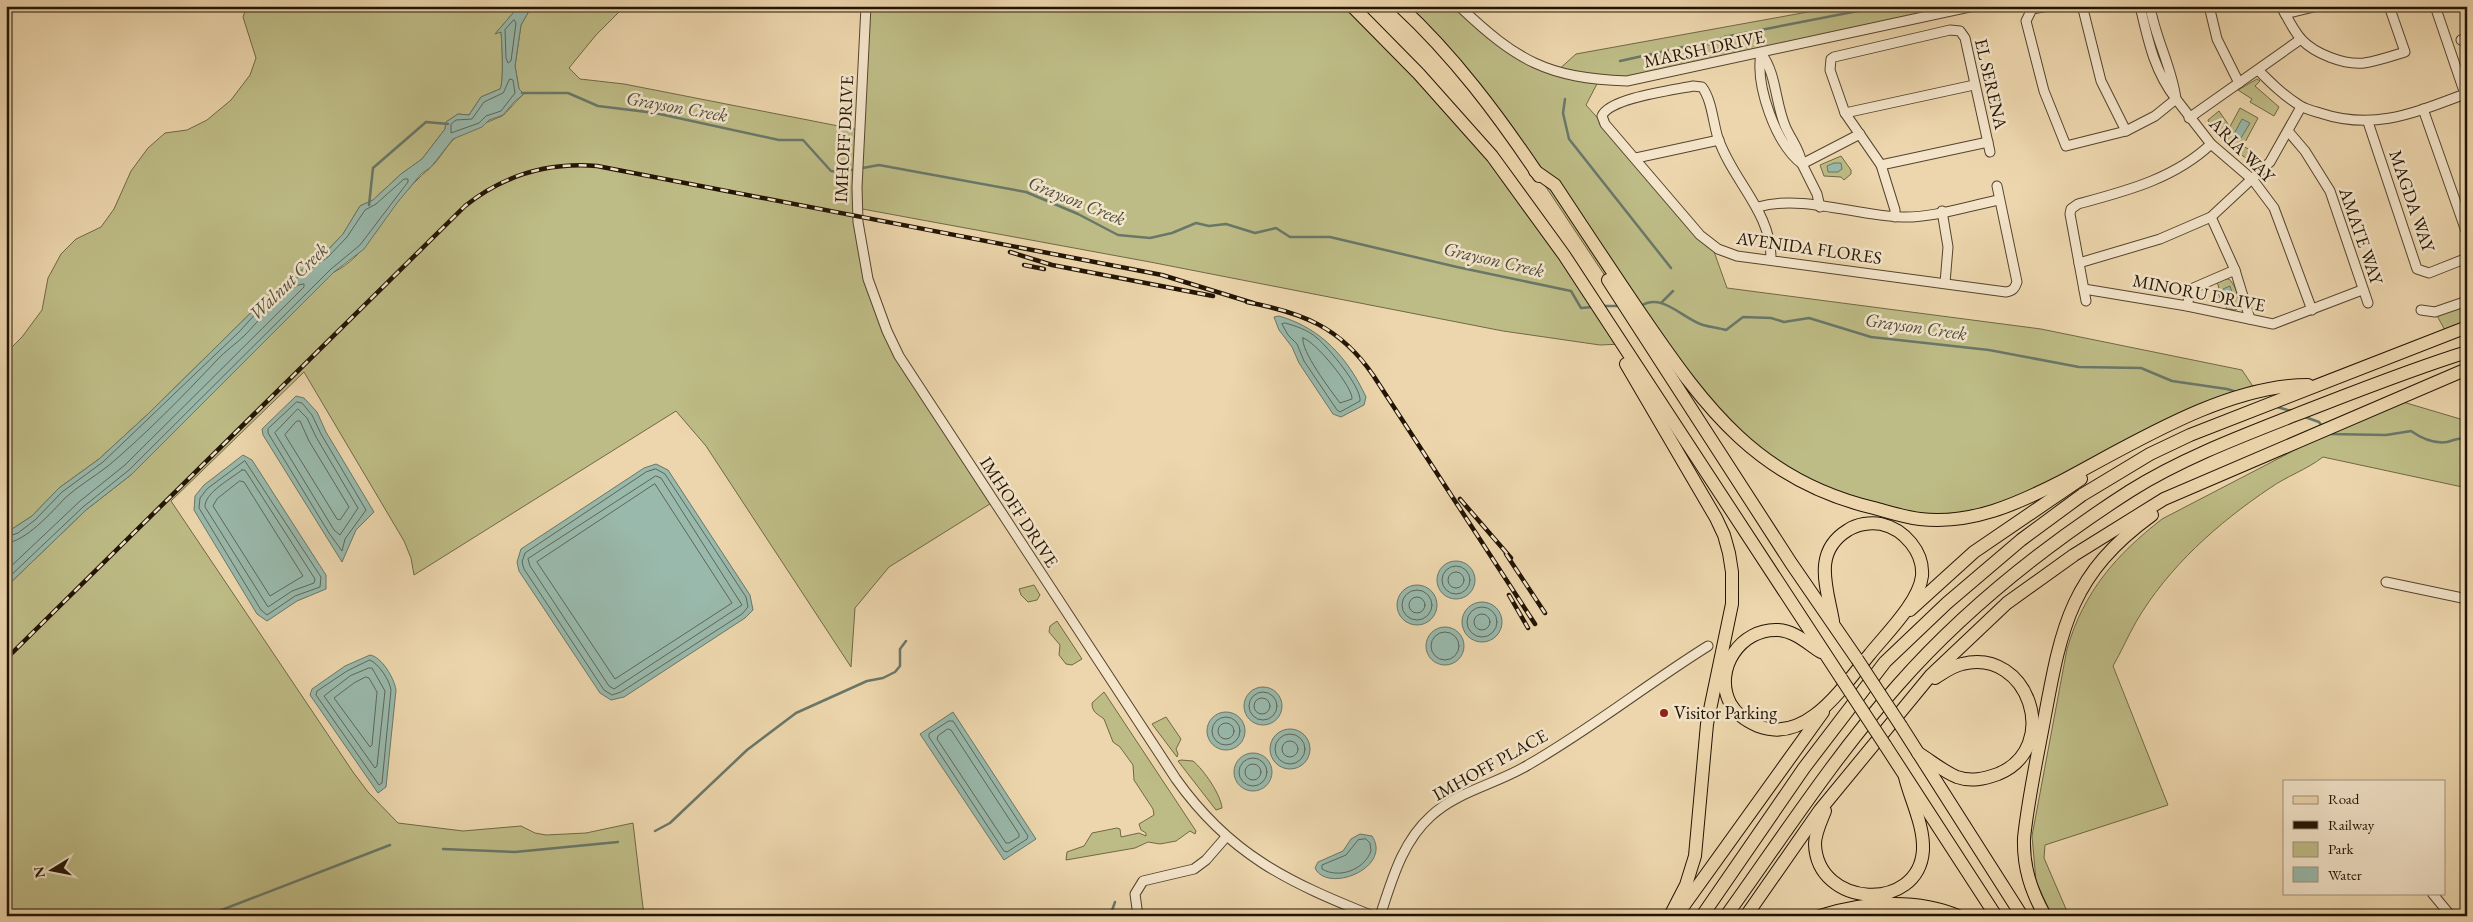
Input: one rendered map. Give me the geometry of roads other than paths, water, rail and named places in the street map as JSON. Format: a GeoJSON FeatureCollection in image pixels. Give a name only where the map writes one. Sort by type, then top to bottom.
{"type":"FeatureCollection","features":[{"type":"Feature","properties":{"kind":"highway"},"geometry":{"type":"LineString","coordinates":[[1352,6],[1419,74],[1492,156],[1574,269],[1614,330],[1621,346],[1996,916]]}},
{"type":"Feature","properties":{"kind":"highway"},"geometry":{"type":"LineString","coordinates":[[1400,6],[1466,76],[1501,121],[1535,171],[1554,185],[1654,350],[1901,726],[2022,916]]}},
{"type":"Feature","properties":{"kind":"highway"},"geometry":{"type":"LineString","coordinates":[[1609,274],[1717,416],[1766,460],[1804,484],[1851,503],[1919,519],[1971,517],[2002,509],[2161,429],[2224,402],[2256,391],[2282,385],[2316,385]]}},
{"type":"Feature","properties":{"kind":"highway"},"geometry":{"type":"LineString","coordinates":[[1702,916],[1804,768],[1885,662],[1947,603],[2021,540],[2082,495],[2150,454],[2190,435],[2467,327]]}},
{"type":"Feature","properties":{"kind":"highway"},"geometry":{"type":"LineString","coordinates":[[1621,346],[1620,354],[1716,518],[1724,536],[1732,572],[1732,604],[1707,724],[1695,856],[1686,885],[1670,916]]}},
{"type":"Feature","properties":{"kind":"highway"},"geometry":{"type":"LineString","coordinates":[[1726,916],[1845,750],[1898,685],[1940,641],[2002,585],[2062,538],[2116,501],[2178,466],[2226,442],[2367,387],[2467,352]]}},
{"type":"Feature","properties":{"kind":"highway"},"geometry":{"type":"LineString","coordinates":[[1746,916],[1820,810],[1949,657],[2007,603],[2113,529],[2164,499],[2271,454],[2393,399],[2467,369]]}},
{"type":"Feature","properties":{"kind":"highway"},"geometry":{"type":"LineString","coordinates":[[1897,621],[1974,552],[2054,496],[2161,429]]}},
{"type":"Feature","properties":{"kind":"highway"},"geometry":{"type":"LineString","coordinates":[[2045,916],[2028,878],[2023,852],[2062,633],[2086,581],[2112,548],[2132,529],[2206,481]]}},
{"type":"Feature","properties":{"kind":"highway"},"geometry":{"type":"LineString","coordinates":[[1677,916],[1831,700],[1897,621],[1916,593],[1922,577],[1921,563],[1914,546],[1903,534],[1880,524],[1866,524],[1853,527],[1840,535],[1829,549],[1824,562],[1825,579],[1834,626]]}},
{"type":"Feature","properties":{"kind":"highway"},"geometry":{"type":"LineString","coordinates":[[1826,655],[1791,633],[1766,631],[1755,635],[1739,645],[1725,669],[1724,686],[1730,702],[1738,714],[1750,723],[1767,729],[1781,730],[1798,725],[1816,714],[1831,700]]}},
{"type":"Feature","properties":{"kind":"highway"},"geometry":{"type":"LineString","coordinates":[[1918,693],[1949,669],[1962,664],[1986,664],[2012,674],[2027,694],[2033,716],[2033,730],[2027,748],[2016,761],[2002,772],[1986,778],[1971,780],[1956,776],[1918,753]]}},
{"type":"Feature","properties":{"kind":"highway"},"geometry":{"type":"LineString","coordinates":[[1830,800],[1815,843],[1818,861],[1825,873],[1839,886],[1854,893],[1871,896],[1889,893],[1902,886],[1912,876],[1919,866],[1923,852],[1923,832],[1905,777]]}},
{"type":"Feature","properties":{"kind":"highway"},"geometry":{"type":"LineString","coordinates":[[1820,916],[1865,906],[1893,904],[1927,906],[1958,916]]}},
{"type":"Feature","properties":{"kind":"main road"},"geometry":{"type":"LineString","coordinates":[[2463,916],[2467,912]]}},
{"type":"Feature","properties":{"kind":"street","name":"IMHOFF DRIVE"},"geometry":{"type":"LineString","coordinates":[[866,6],[856,203],[859,237],[868,279],[887,331],[899,356],[1176,779],[1200,812],[1226,837],[1274,871],[1300,886],[1373,916]]}},
{"type":"Feature","properties":{"kind":"street","name":"MARSH DRIVE"},"geometry":{"type":"LineString","coordinates":[[1459,6],[1490,36],[1512,52],[1534,64],[1578,77],[1627,82],[1974,6]]}},
{"type":"Feature","properties":{"kind":"street"},"geometry":{"type":"LineString","coordinates":[[2048,6],[2032,9],[2026,21],[2044,91],[2066,146],[2126,131],[2155,116],[2176,99]]}},
{"type":"Feature","properties":{"kind":"street"},"geometry":{"type":"LineString","coordinates":[[2081,6],[2084,9],[2101,81],[2126,131]]}},
{"type":"Feature","properties":{"kind":"street","name":"ARIA WAY"},"geometry":{"type":"LineString","coordinates":[[2140,6],[2151,53],[2162,81],[2210,144],[2253,180],[2274,208],[2312,310]]}},
{"type":"Feature","properties":{"kind":"street","name":"ARIA WAY"},"geometry":{"type":"LineString","coordinates":[[2150,6],[2162,52],[2174,80],[2176,99]]}},
{"type":"Feature","properties":{"kind":"street"},"geometry":{"type":"LineString","coordinates":[[2209,6],[2217,39],[2239,83]]}},
{"type":"Feature","properties":{"kind":"street"},"geometry":{"type":"LineString","coordinates":[[2318,6],[2283,10],[2301,39],[2327,56],[2364,63],[2406,52],[2389,6]]}},
{"type":"Feature","properties":{"kind":"street"},"geometry":{"type":"LineString","coordinates":[[2258,70],[2278,90],[2300,107],[2329,116],[2368,122],[2394,118],[2466,98],[2435,6]]}},
{"type":"Feature","properties":{"kind":"street","name":"EL SERENA"},"geometry":{"type":"LineString","coordinates":[[1895,217],[1895,210],[1881,166],[1845,113],[1830,70],[1831,59],[1840,54],[1931,34],[1955,30],[1963,33],[1990,152]]}},
{"type":"Feature","properties":{"kind":"street"},"geometry":{"type":"LineString","coordinates":[[2189,118],[2301,39]]}},
{"type":"Feature","properties":{"kind":"street"},"geometry":{"type":"LineString","coordinates":[[1762,53],[1759,66],[1765,97],[1775,126],[1791,155],[1802,164],[1820,207]]}},
{"type":"Feature","properties":{"kind":"street","name":"AVENIDA FLORES"},"geometry":{"type":"LineString","coordinates":[[1719,140],[1706,95],[1702,87],[1698,85],[1625,101],[1607,108],[1602,116],[1605,124],[1706,242],[1727,253],[2006,292],[2013,289],[2017,282],[1999,200]]}},
{"type":"Feature","properties":{"kind":"street"},"geometry":{"type":"LineString","coordinates":[[1845,113],[1974,85]]}},
{"type":"Feature","properties":{"kind":"street"},"geometry":{"type":"LineString","coordinates":[[2079,263],[2160,239],[2211,217],[2253,180],[2270,162],[2300,107]]}},
{"type":"Feature","properties":{"kind":"street"},"geometry":{"type":"LineString","coordinates":[[2423,109],[2467,234]]}},
{"type":"Feature","properties":{"kind":"street","name":"MAGDA WAY"},"geometry":{"type":"LineString","coordinates":[[2368,122],[2417,269],[2429,273],[2467,258]]}},
{"type":"Feature","properties":{"kind":"street","name":"AMATE WAY"},"geometry":{"type":"LineString","coordinates":[[2288,131],[2305,151],[2330,191],[2362,290],[2368,303]]}},
{"type":"Feature","properties":{"kind":"street"},"geometry":{"type":"LineString","coordinates":[[1802,164],[1860,134]]}},
{"type":"Feature","properties":{"kind":"street"},"geometry":{"type":"LineString","coordinates":[[1636,158],[1719,140],[1739,182],[1758,207],[1769,236],[1771,260]]}},
{"type":"Feature","properties":{"kind":"street"},"geometry":{"type":"LineString","coordinates":[[1881,166],[1988,142]]}},
{"type":"Feature","properties":{"kind":"street"},"geometry":{"type":"LineString","coordinates":[[2086,301],[2070,214],[2074,206],[2153,181],[2182,165],[2210,144]]}},
{"type":"Feature","properties":{"kind":"street"},"geometry":{"type":"LineString","coordinates":[[1758,207],[1775,203],[1895,217],[1912,217],[1999,200],[1997,186]]}},
{"type":"Feature","properties":{"kind":"street"},"geometry":{"type":"LineString","coordinates":[[1942,212],[1948,247],[1944,283]]}},
{"type":"Feature","properties":{"kind":"street"},"geometry":{"type":"LineString","coordinates":[[2211,217],[2235,270],[2250,319]]}},
{"type":"Feature","properties":{"kind":"street"},"geometry":{"type":"LineString","coordinates":[[2187,306],[2192,289],[2235,270]]}},
{"type":"Feature","properties":{"kind":"street","name":"MINORU DRIVE"},"geometry":{"type":"LineString","coordinates":[[2084,289],[2187,306],[2272,324],[2362,290]]}},
{"type":"Feature","properties":{"kind":"street"},"geometry":{"type":"LineString","coordinates":[[2420,310],[2435,312],[2467,301]]}},
{"type":"Feature","properties":{"kind":"street"},"geometry":{"type":"LineString","coordinates":[[2386,582],[2467,599]]}},
{"type":"Feature","properties":{"kind":"street","name":"IMHOFF PLACE"},"geometry":{"type":"LineString","coordinates":[[1380,916],[1402,856],[1414,835],[1431,816],[1459,798],[1528,766],[1651,686],[1658,678],[1708,646]]}},
{"type":"Feature","properties":{"kind":"street"},"geometry":{"type":"LineString","coordinates":[[1138,916],[1135,894],[1143,882],[1194,869],[1206,860],[1226,837]]}},
{"type":"Feature","properties":{"kind":"street"},"geometry":{"type":"LineString","coordinates":[[2433,894],[2452,916]]}},
{"type":"Feature","properties":{"kind":"water"},"geometry":{"type":"Polygon","coordinates":[[[519,6],[528,6],[529,11],[521,25],[515,66],[519,89],[524,94],[503,115],[489,120],[482,127],[453,139],[431,167],[421,174],[397,203],[364,249],[334,272],[132,474],[86,510],[6,587],[6,533],[32,516],[59,488],[99,459],[148,414],[272,292],[325,253],[343,234],[360,206],[373,200],[401,174],[422,159],[445,129],[446,122],[458,114],[469,115],[481,97],[500,89],[502,71],[501,32],[495,34],[519,6]]]}},
{"type":"Feature","properties":{"kind":"water"},"geometry":{"type":"Polygon","coordinates":[[[2242,119],[2250,123],[2241,138],[2234,134],[2242,119]]]}},
{"type":"Feature","properties":{"kind":"water"},"geometry":{"type":"Polygon","coordinates":[[[1841,163],[1842,169],[1838,172],[1828,172],[1827,166],[1841,163]]]}},
{"type":"Feature","properties":{"kind":"water"},"geometry":{"type":"Polygon","coordinates":[[[2230,286],[2234,299],[2228,301],[2223,289],[2230,286]]]}},
{"type":"Feature","properties":{"kind":"water"},"geometry":{"type":"Polygon","coordinates":[[[1279,316],[1308,328],[1342,357],[1366,397],[1364,405],[1341,417],[1333,414],[1299,363],[1292,347],[1279,330],[1274,317],[1279,316]]]}},
{"type":"Feature","properties":{"kind":"water"},"geometry":{"type":"Polygon","coordinates":[[[296,396],[304,398],[317,412],[326,432],[374,512],[356,530],[342,562],[263,435],[262,429],[296,396]]]}},
{"type":"Feature","properties":{"kind":"water"},"geometry":{"type":"Polygon","coordinates":[[[243,455],[252,460],[326,575],[326,589],[297,601],[267,621],[257,614],[194,510],[195,496],[204,485],[243,455]]]}},
{"type":"Feature","properties":{"kind":"water"},"geometry":{"type":"Polygon","coordinates":[[[656,464],[668,470],[750,595],[753,610],[745,618],[624,697],[611,700],[600,693],[519,571],[517,562],[521,549],[644,468],[656,464]]]}},
{"type":"Feature","properties":{"kind":"water"},"geometry":{"type":"Polygon","coordinates":[[[1456,561],[1470,566],[1475,580],[1470,594],[1456,599],[1442,594],[1437,580],[1442,566],[1456,561]]]}},
{"type":"Feature","properties":{"kind":"water"},"geometry":{"type":"Polygon","coordinates":[[[1417,585],[1431,591],[1437,605],[1431,619],[1417,625],[1403,619],[1397,605],[1403,591],[1417,585]]]}},
{"type":"Feature","properties":{"kind":"water"},"geometry":{"type":"Polygon","coordinates":[[[1482,602],[1496,608],[1502,622],[1496,636],[1482,642],[1468,636],[1462,622],[1468,608],[1482,602]]]}},
{"type":"Feature","properties":{"kind":"water"},"geometry":{"type":"Polygon","coordinates":[[[1445,627],[1458,633],[1464,646],[1458,659],[1445,665],[1432,659],[1426,646],[1432,633],[1445,627]]]}},
{"type":"Feature","properties":{"kind":"water"},"geometry":{"type":"Polygon","coordinates":[[[370,655],[379,660],[387,669],[396,690],[386,787],[378,793],[310,695],[312,689],[345,666],[370,655]]]}},
{"type":"Feature","properties":{"kind":"water"},"geometry":{"type":"Polygon","coordinates":[[[1263,687],[1277,692],[1282,706],[1277,720],[1263,725],[1249,720],[1244,706],[1249,692],[1263,687]]]}},
{"type":"Feature","properties":{"kind":"water"},"geometry":{"type":"Polygon","coordinates":[[[953,712],[1036,839],[1004,860],[920,734],[953,712]]]}},
{"type":"Feature","properties":{"kind":"water"},"geometry":{"type":"Polygon","coordinates":[[[1226,712],[1240,717],[1245,731],[1240,745],[1226,750],[1212,745],[1207,731],[1212,717],[1226,712]]]}},
{"type":"Feature","properties":{"kind":"water"},"geometry":{"type":"Polygon","coordinates":[[[1290,729],[1304,735],[1310,749],[1304,763],[1290,769],[1276,763],[1270,749],[1276,735],[1290,729]]]}},
{"type":"Feature","properties":{"kind":"water"},"geometry":{"type":"Polygon","coordinates":[[[1253,753],[1267,758],[1272,772],[1267,786],[1253,791],[1239,786],[1234,772],[1239,758],[1253,753]]]}},
{"type":"Feature","properties":{"kind":"water"},"geometry":{"type":"Polygon","coordinates":[[[1360,834],[1372,836],[1376,848],[1374,858],[1366,867],[1356,874],[1344,878],[1332,878],[1322,875],[1315,868],[1318,862],[1343,851],[1351,839],[1360,834]]]}},
{"type":"Feature","properties":{"kind":"waterway"},"geometry":{"type":"LineString","coordinates":[[1620,61],[1697,44],[1712,44],[1724,37],[1884,6]]}},
{"type":"Feature","properties":{"kind":"waterway","name":"Grayson Creek"},"geometry":{"type":"LineString","coordinates":[[522,93],[568,93],[598,106],[655,113],[779,140],[803,140],[831,171],[841,172],[879,165],[1026,192],[1078,214],[1118,235],[1150,238],[1172,233],[1196,223],[1209,226],[1226,224],[1255,233],[1276,228],[1290,237],[1330,237],[1457,267],[1571,291],[1581,308],[1593,307]]}},
{"type":"Feature","properties":{"kind":"waterway"},"geometry":{"type":"LineString","coordinates":[[1565,99],[1563,113],[1569,139],[1671,268]]}},
{"type":"Feature","properties":{"kind":"waterway","name":"Walnut Creek"},"geometry":{"type":"LineString","coordinates":[[369,205],[373,168],[426,122],[448,124]]}},
{"type":"Feature","properties":{"kind":"waterway"},"geometry":{"type":"LineString","coordinates":[[1662,302],[1673,291]]}},
{"type":"Feature","properties":{"kind":"waterway","name":"Grayson Creek"},"geometry":{"type":"LineString","coordinates":[[1641,306],[1657,302],[1665,304],[1695,322],[1726,330],[1743,317],[1771,318],[1784,322],[1809,318],[1871,337],[1989,350],[2079,367],[2141,368],[2172,381],[2237,392]]}},
{"type":"Feature","properties":{"kind":"waterway","name":"Grayson Creek"},"geometry":{"type":"LineString","coordinates":[[1604,306],[1621,306]]}},
{"type":"Feature","properties":{"kind":"waterway","name":"Grayson Creek"},"geometry":{"type":"LineString","coordinates":[[2277,407],[2291,411]]}},
{"type":"Feature","properties":{"kind":"waterway","name":"Grayson Creek"},"geometry":{"type":"LineString","coordinates":[[2305,417],[2319,422],[2322,426]]}},
{"type":"Feature","properties":{"kind":"waterway","name":"Grayson Creek"},"geometry":{"type":"LineString","coordinates":[[2328,434],[2386,435],[2411,431],[2423,438],[2437,442],[2467,439]]}},
{"type":"Feature","properties":{"kind":"waterway"},"geometry":{"type":"LineString","coordinates":[[655,831],[670,823],[747,750],[796,713],[867,681],[883,678],[895,672],[900,666],[900,649],[906,641]]}},
{"type":"Feature","properties":{"kind":"waterway"},"geometry":{"type":"LineString","coordinates":[[443,849],[515,852],[618,842]]}},
{"type":"Feature","properties":{"kind":"waterway"},"geometry":{"type":"LineString","coordinates":[[206,916],[390,845]]}},
{"type":"Feature","properties":{"kind":"waterway"},"geometry":{"type":"LineString","coordinates":[[1110,916],[1115,902]]}},
{"type":"Feature","properties":{"kind":"railway"},"geometry":{"type":"LineString","coordinates":[[6,659],[465,206],[495,186],[527,173],[561,166],[597,166],[1162,275],[1253,303]]}},
{"type":"Feature","properties":{"kind":"railway"},"geometry":{"type":"LineString","coordinates":[[1010,252],[1052,265],[1213,296]]}},
{"type":"Feature","properties":{"kind":"railway"},"geometry":{"type":"LineString","coordinates":[[1024,265],[1044,269]]}},
{"type":"Feature","properties":{"kind":"railway"},"geometry":{"type":"LineString","coordinates":[[1247,302],[1286,311],[1319,325],[1347,345],[1360,359],[1373,375],[1535,624]]}},
{"type":"Feature","properties":{"kind":"railway"},"geometry":{"type":"LineString","coordinates":[[1460,499],[1511,558]]}},
{"type":"Feature","properties":{"kind":"railway"},"geometry":{"type":"LineString","coordinates":[[1506,554],[1545,613]]}},
{"type":"Feature","properties":{"kind":"railway"},"geometry":{"type":"LineString","coordinates":[[1509,595],[1528,628]]}},
{"type":"Feature","properties":{"kind":"place","name":"Visitor Parking"},"geometry":{"type":"Point","coordinates":[1664,713]}}]}
